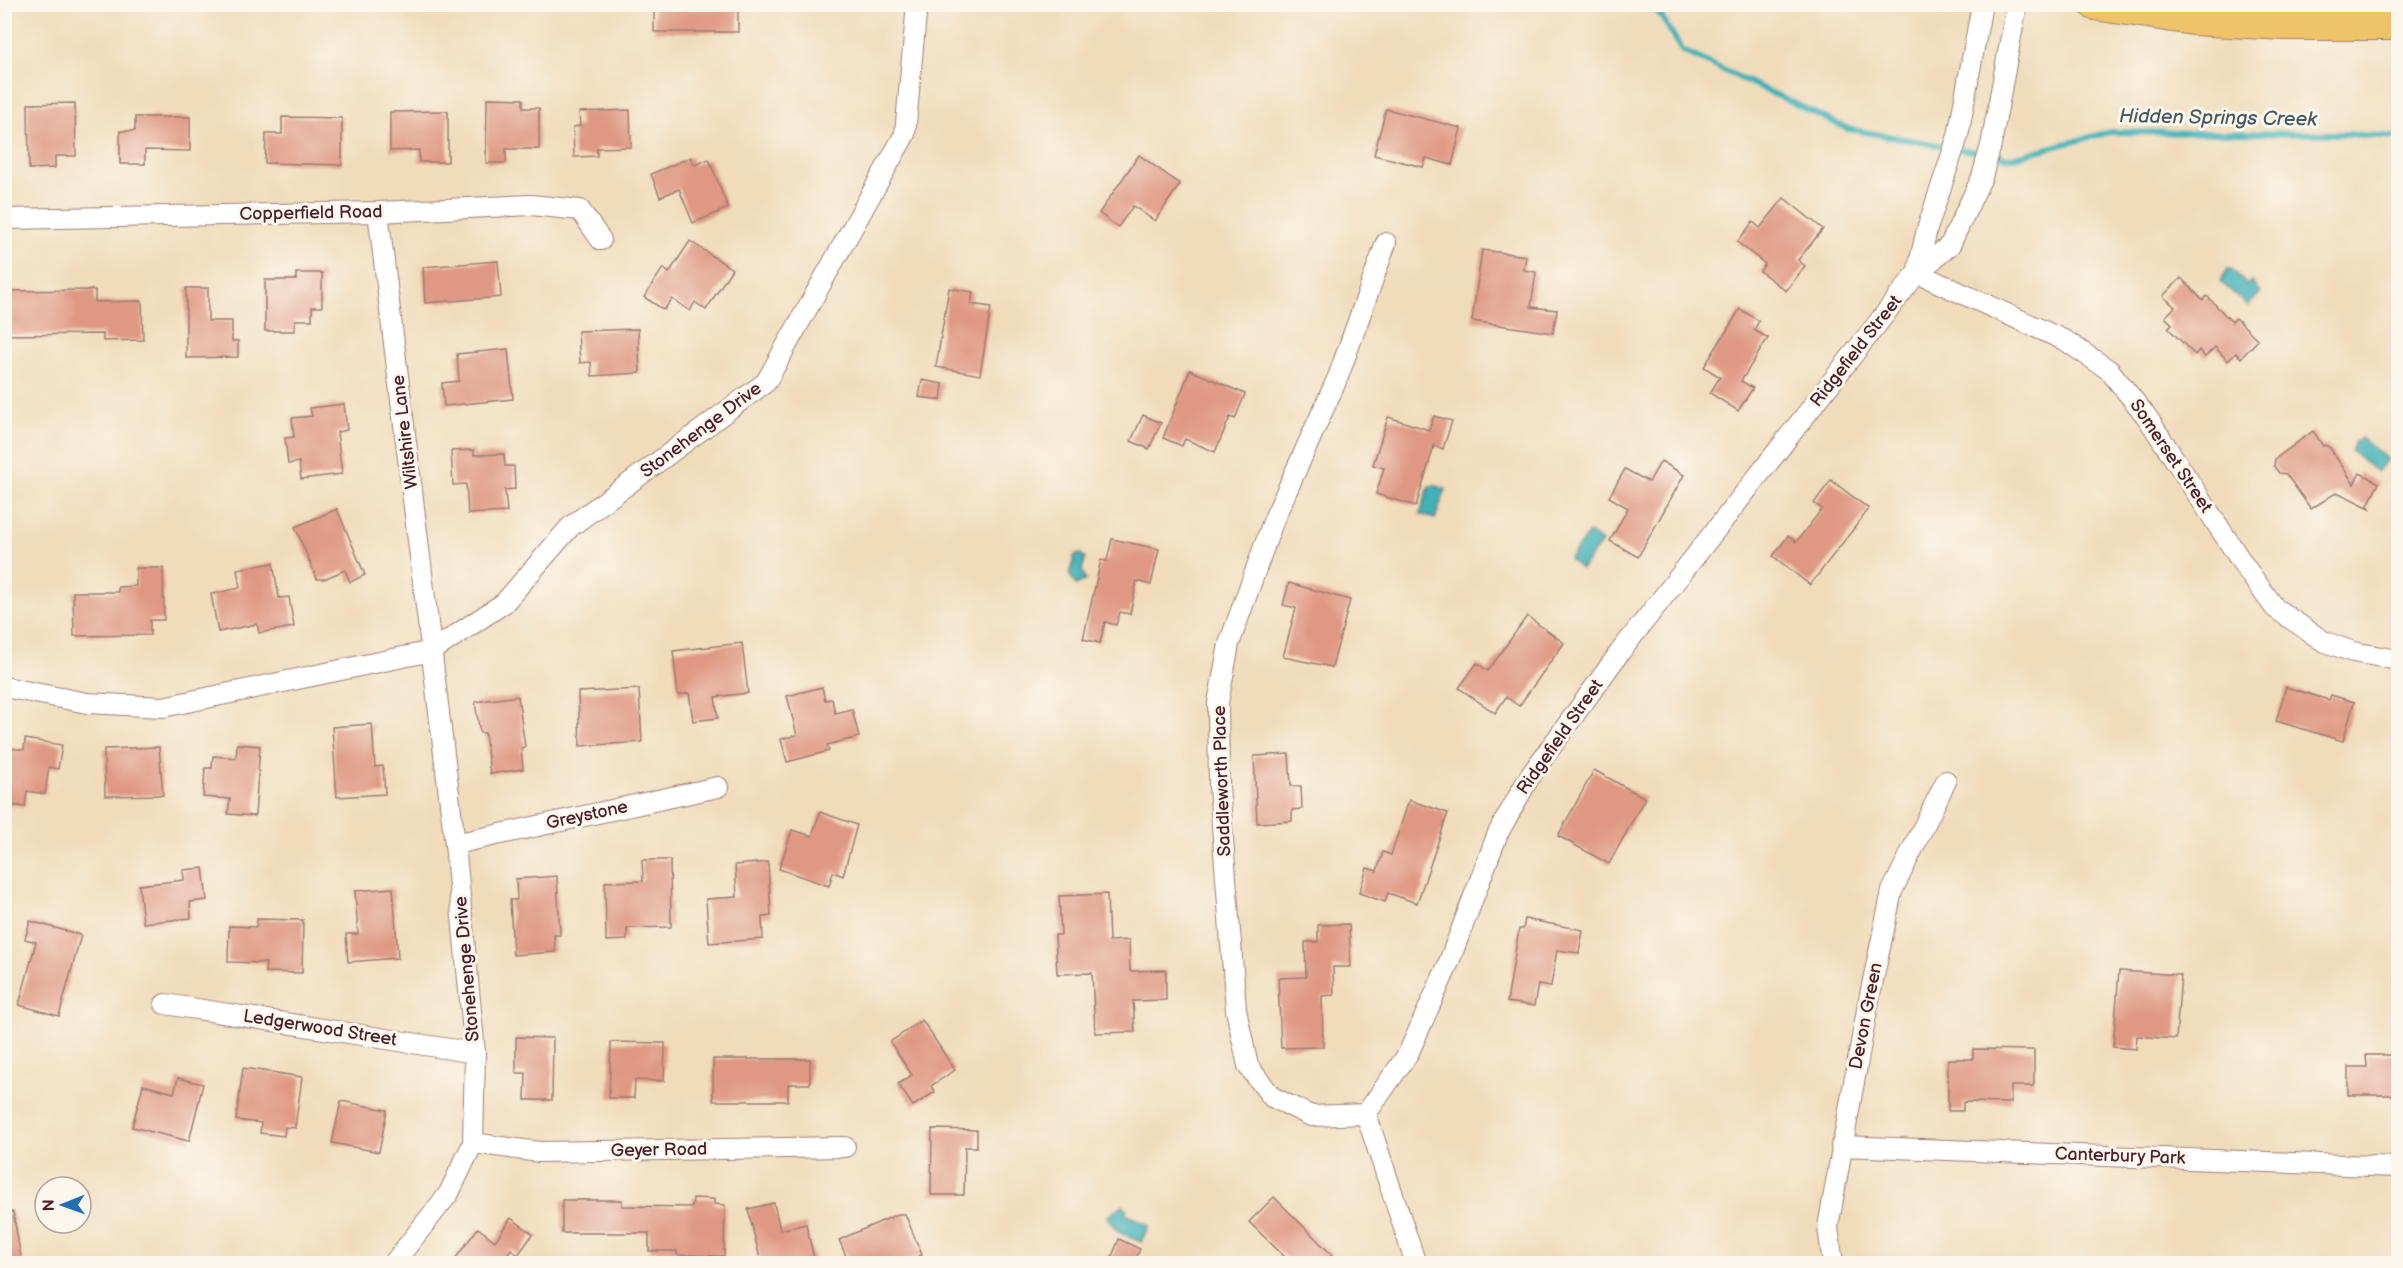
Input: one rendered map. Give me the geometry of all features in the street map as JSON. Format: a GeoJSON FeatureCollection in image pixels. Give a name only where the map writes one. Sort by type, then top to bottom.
{"type":"FeatureCollection","features":[{"type":"Feature","properties":{"kind":"main road"},"geometry":{"type":"LineString","coordinates":[[2095,4],[2194,12],[2286,24],[2398,24]]}},
{"type":"Feature","properties":{"kind":"street","name":"Stonehenge Drive"},"geometry":{"type":"LineString","coordinates":[[4,687],[87,703],[162,707],[432,651],[504,603],[570,527],[766,382],[905,134],[917,4]]}},
{"type":"Feature","properties":{"kind":"street","name":"Ridgefield Street"},"geometry":{"type":"LineString","coordinates":[[1917,273],[1927,230],[1958,136],[1982,4]]}},
{"type":"Feature","properties":{"kind":"street","name":"Ridgefield Street"},"geometry":{"type":"LineString","coordinates":[[1366,1114],[1408,1054],[1447,967],[1498,833],[1530,776],[1620,652],[1917,273],[1950,246],[1982,177],[1991,145],[2017,4]]}},
{"type":"Feature","properties":{"kind":"street","name":"Copperfield Road"},"geometry":{"type":"LineString","coordinates":[[4,219],[378,212],[531,205],[580,210],[601,240]]}},
{"type":"Feature","properties":{"kind":"street","name":"Wiltshire Lane"},"geometry":{"type":"LineString","coordinates":[[378,212],[432,651]]}},
{"type":"Feature","properties":{"kind":"street","name":"Saddleworth Place"},"geometry":{"type":"LineString","coordinates":[[1366,1114],[1311,1116],[1272,1097],[1248,1065],[1236,1010],[1219,786],[1218,703],[1229,644],[1270,529],[1338,377],[1386,243]]}},
{"type":"Feature","properties":{"kind":"street","name":"Somerset Street"},"geometry":{"type":"LineString","coordinates":[[1917,273],[2066,341],[2109,370],[2148,417],[2245,567],[2275,608],[2323,641],[2353,652],[2398,660]]}},
{"type":"Feature","properties":{"kind":"street","name":"Stonehenge Drive"},"geometry":{"type":"LineString","coordinates":[[393,1263],[449,1193],[473,1143],[475,1053],[455,844],[432,651]]}},
{"type":"Feature","properties":{"kind":"street","name":"Devon Green"},"geometry":{"type":"LineString","coordinates":[[1833,1263],[1828,1227],[1841,1146],[1892,891],[1946,781]]}},
{"type":"Feature","properties":{"kind":"street","name":"Greystone"},"geometry":{"type":"LineString","coordinates":[[455,844],[718,787]]}},
{"type":"Feature","properties":{"kind":"street","name":"Ledgerwood Street"},"geometry":{"type":"LineString","coordinates":[[165,1004],[475,1053]]}},
{"type":"Feature","properties":{"kind":"street"},"geometry":{"type":"LineString","coordinates":[[1366,1114],[1416,1263]]}},
{"type":"Feature","properties":{"kind":"street","name":"Geyer Road"},"geometry":{"type":"LineString","coordinates":[[473,1143],[539,1152],[845,1147]]}},
{"type":"Feature","properties":{"kind":"street","name":"Canterbury Park"},"geometry":{"type":"LineString","coordinates":[[1841,1146],[2398,1167]]}},
{"type":"Feature","properties":{"kind":"water"},"geometry":{"type":"Polygon","coordinates":[[[2228,269],[2231,269],[2247,285],[2252,282],[2260,293],[2248,306],[2220,281],[2228,269]]]}},
{"type":"Feature","properties":{"kind":"water"},"geometry":{"type":"Polygon","coordinates":[[[2361,438],[2387,459],[2377,472],[2351,451],[2355,441],[2361,438]]]}},
{"type":"Feature","properties":{"kind":"water"},"geometry":{"type":"Polygon","coordinates":[[[1433,485],[1446,489],[1435,519],[1420,514],[1429,487],[1433,485]]]}},
{"type":"Feature","properties":{"kind":"water"},"geometry":{"type":"Polygon","coordinates":[[[1589,533],[1602,542],[1581,569],[1569,559],[1589,533]]]}},
{"type":"Feature","properties":{"kind":"water"},"geometry":{"type":"Polygon","coordinates":[[[1081,554],[1085,559],[1082,571],[1086,580],[1076,585],[1069,574],[1075,555],[1081,554]]]}},
{"type":"Feature","properties":{"kind":"water"},"geometry":{"type":"Polygon","coordinates":[[[1123,1205],[1127,1209],[1125,1214],[1149,1225],[1141,1242],[1118,1232],[1107,1217],[1123,1205]]]}},
{"type":"Feature","properties":{"kind":"building"},"geometry":{"type":"Polygon","coordinates":[[[654,4],[738,4],[738,32],[654,32],[654,4]]]}},
{"type":"Feature","properties":{"kind":"building"},"geometry":{"type":"Polygon","coordinates":[[[487,98],[523,99],[523,108],[539,108],[539,149],[506,149],[506,163],[486,163],[487,98]]]}},
{"type":"Feature","properties":{"kind":"building"},"geometry":{"type":"Polygon","coordinates":[[[75,103],[76,156],[55,156],[55,168],[29,169],[28,104],[75,103]]]}},
{"type":"Feature","properties":{"kind":"building"},"geometry":{"type":"Polygon","coordinates":[[[1386,109],[1461,128],[1452,165],[1426,158],[1423,167],[1374,155],[1386,109]]]}},
{"type":"Feature","properties":{"kind":"building"},"geometry":{"type":"Polygon","coordinates":[[[630,110],[631,147],[597,148],[597,156],[574,157],[573,127],[580,126],[579,112],[630,110]]]}},
{"type":"Feature","properties":{"kind":"building"},"geometry":{"type":"Polygon","coordinates":[[[448,111],[448,162],[419,162],[419,150],[390,151],[390,112],[448,111]]]}},
{"type":"Feature","properties":{"kind":"building"},"geometry":{"type":"Polygon","coordinates":[[[135,117],[190,117],[190,151],[145,150],[145,164],[120,164],[120,131],[135,131],[135,117]]]}},
{"type":"Feature","properties":{"kind":"building"},"geometry":{"type":"Polygon","coordinates":[[[282,117],[342,118],[342,165],[265,163],[266,134],[282,134],[282,117]]]}},
{"type":"Feature","properties":{"kind":"building"},"geometry":{"type":"Polygon","coordinates":[[[1139,155],[1180,184],[1155,221],[1133,206],[1118,227],[1099,213],[1139,155]]]}},
{"type":"Feature","properties":{"kind":"building"},"geometry":{"type":"Polygon","coordinates":[[[691,157],[694,165],[709,159],[728,208],[693,223],[679,189],[660,197],[651,174],[691,157]]]}},
{"type":"Feature","properties":{"kind":"building"},"geometry":{"type":"Polygon","coordinates":[[[1784,198],[1823,229],[1798,260],[1805,266],[1786,291],[1760,271],[1765,264],[1737,242],[1753,222],[1760,228],[1784,198]]]}},
{"type":"Feature","properties":{"kind":"building"},"geometry":{"type":"Polygon","coordinates":[[[690,241],[732,269],[706,310],[695,302],[690,311],[672,299],[664,310],[644,297],[663,268],[669,273],[690,241]]]}},
{"type":"Feature","properties":{"kind":"building"},"geometry":{"type":"Polygon","coordinates":[[[1482,250],[1526,256],[1524,270],[1536,272],[1531,307],[1557,310],[1553,333],[1472,321],[1482,250]]]}},
{"type":"Feature","properties":{"kind":"building"},"geometry":{"type":"Polygon","coordinates":[[[498,261],[501,297],[425,303],[423,267],[498,261]]]}},
{"type":"Feature","properties":{"kind":"building"},"geometry":{"type":"Polygon","coordinates":[[[296,273],[322,273],[322,307],[312,307],[312,320],[295,320],[295,331],[265,331],[265,280],[296,280],[296,273]]]}},
{"type":"Feature","properties":{"kind":"building"},"geometry":{"type":"Polygon","coordinates":[[[2181,278],[2203,300],[2207,296],[2232,322],[2236,318],[2258,340],[2241,358],[2236,353],[2228,361],[2215,347],[2205,357],[2199,350],[2195,355],[2168,328],[2172,324],[2165,317],[2175,307],[2163,296],[2181,278]]]}},
{"type":"Feature","properties":{"kind":"building"},"geometry":{"type":"Polygon","coordinates":[[[186,288],[208,288],[208,321],[232,321],[232,341],[238,341],[238,357],[186,358],[186,288]]]}},
{"type":"Feature","properties":{"kind":"building"},"geometry":{"type":"Polygon","coordinates":[[[949,288],[973,292],[971,304],[991,307],[980,375],[936,367],[949,288]]]}},
{"type":"Feature","properties":{"kind":"building"},"geometry":{"type":"Polygon","coordinates":[[[95,290],[95,302],[142,301],[143,340],[103,341],[103,334],[4,335],[4,291],[95,290]]]}},
{"type":"Feature","properties":{"kind":"building"},"geometry":{"type":"Polygon","coordinates":[[[1740,309],[1759,321],[1754,330],[1768,338],[1741,381],[1753,388],[1738,411],[1710,393],[1720,377],[1704,367],[1740,309]]]}},
{"type":"Feature","properties":{"kind":"building"},"geometry":{"type":"Polygon","coordinates":[[[638,329],[640,373],[592,376],[591,362],[580,363],[578,331],[638,329]]]}},
{"type":"Feature","properties":{"kind":"building"},"geometry":{"type":"Polygon","coordinates":[[[508,349],[513,399],[444,406],[442,383],[459,381],[457,354],[508,349]]]}},
{"type":"Feature","properties":{"kind":"building"},"geometry":{"type":"Polygon","coordinates":[[[1190,370],[1245,394],[1235,419],[1230,417],[1215,452],[1185,439],[1182,446],[1163,438],[1190,370]]]}},
{"type":"Feature","properties":{"kind":"building"},"geometry":{"type":"Polygon","coordinates":[[[922,380],[943,384],[941,400],[919,397],[922,380]]]}},
{"type":"Feature","properties":{"kind":"building"},"geometry":{"type":"Polygon","coordinates":[[[344,404],[347,430],[337,432],[342,474],[301,479],[299,462],[288,464],[285,438],[294,437],[292,418],[312,416],[310,408],[344,404]]]}},
{"type":"Feature","properties":{"kind":"building"},"geometry":{"type":"Polygon","coordinates":[[[1143,415],[1161,423],[1149,449],[1131,441],[1143,415]]]}},
{"type":"Feature","properties":{"kind":"building"},"geometry":{"type":"Polygon","coordinates":[[[1434,416],[1452,421],[1443,449],[1434,446],[1416,506],[1376,494],[1384,468],[1373,465],[1388,417],[1429,430],[1434,416]]]}},
{"type":"Feature","properties":{"kind":"building"},"geometry":{"type":"Polygon","coordinates":[[[2313,431],[2323,446],[2330,448],[2354,484],[2360,473],[2379,483],[2368,505],[2370,508],[2337,492],[2311,509],[2286,474],[2279,473],[2274,466],[2275,459],[2313,431]]]}},
{"type":"Feature","properties":{"kind":"building"},"geometry":{"type":"Polygon","coordinates":[[[474,450],[474,455],[504,454],[505,466],[514,466],[515,489],[505,490],[507,512],[468,514],[466,484],[453,485],[451,451],[474,450]]]}},
{"type":"Feature","properties":{"kind":"building"},"geometry":{"type":"Polygon","coordinates":[[[1661,461],[1684,475],[1638,557],[1610,541],[1628,508],[1609,497],[1625,469],[1649,482],[1661,461]]]}},
{"type":"Feature","properties":{"kind":"building"},"geometry":{"type":"Polygon","coordinates":[[[1831,480],[1869,509],[1810,585],[1773,556],[1788,536],[1796,542],[1822,509],[1814,503],[1831,480]]]}},
{"type":"Feature","properties":{"kind":"building"},"geometry":{"type":"Polygon","coordinates":[[[337,509],[365,575],[350,582],[345,570],[324,579],[317,579],[295,527],[337,509]]]}},
{"type":"Feature","properties":{"kind":"building"},"geometry":{"type":"Polygon","coordinates":[[[1112,539],[1159,549],[1151,585],[1137,581],[1130,614],[1120,612],[1116,625],[1105,622],[1100,643],[1083,639],[1101,560],[1107,561],[1112,539]]]}},
{"type":"Feature","properties":{"kind":"building"},"geometry":{"type":"Polygon","coordinates":[[[273,563],[279,598],[289,597],[294,627],[259,633],[257,624],[218,632],[211,594],[240,588],[237,569],[273,563]]]}},
{"type":"Feature","properties":{"kind":"building"},"geometry":{"type":"Polygon","coordinates":[[[136,568],[163,568],[164,620],[150,620],[150,635],[74,636],[73,592],[118,592],[118,587],[136,586],[136,568]]]}},
{"type":"Feature","properties":{"kind":"building"},"geometry":{"type":"Polygon","coordinates":[[[1289,583],[1350,600],[1332,667],[1283,657],[1296,608],[1283,605],[1289,583]]]}},
{"type":"Feature","properties":{"kind":"building"},"geometry":{"type":"Polygon","coordinates":[[[1527,616],[1564,643],[1519,706],[1506,697],[1495,713],[1459,688],[1477,663],[1488,671],[1527,616]]]}},
{"type":"Feature","properties":{"kind":"building"},"geometry":{"type":"Polygon","coordinates":[[[742,643],[748,693],[715,697],[718,718],[693,721],[689,693],[678,695],[673,651],[742,643]]]}},
{"type":"Feature","properties":{"kind":"building"},"geometry":{"type":"Polygon","coordinates":[[[822,687],[825,700],[832,699],[835,713],[852,709],[859,737],[827,745],[829,751],[787,762],[781,739],[797,735],[787,696],[822,687]]]}},
{"type":"Feature","properties":{"kind":"building"},"geometry":{"type":"Polygon","coordinates":[[[2286,687],[2329,700],[2331,695],[2354,702],[2343,741],[2276,721],[2286,687]]]}},
{"type":"Feature","properties":{"kind":"building"},"geometry":{"type":"Polygon","coordinates":[[[639,689],[642,742],[580,746],[578,692],[639,689]]]}},
{"type":"Feature","properties":{"kind":"building"},"geometry":{"type":"Polygon","coordinates":[[[518,696],[525,747],[521,748],[523,769],[490,774],[485,733],[480,733],[475,702],[518,696]]]}},
{"type":"Feature","properties":{"kind":"building"},"geometry":{"type":"Polygon","coordinates":[[[372,724],[375,767],[383,766],[385,794],[337,797],[332,727],[372,724]]]}},
{"type":"Feature","properties":{"kind":"building"},"geometry":{"type":"Polygon","coordinates":[[[25,739],[62,745],[58,769],[49,767],[45,794],[27,791],[25,807],[4,804],[4,747],[24,750],[25,739]]]}},
{"type":"Feature","properties":{"kind":"building"},"geometry":{"type":"Polygon","coordinates":[[[237,744],[260,746],[255,816],[228,814],[230,799],[203,797],[205,768],[212,768],[213,756],[236,758],[237,744]]]}},
{"type":"Feature","properties":{"kind":"building"},"geometry":{"type":"Polygon","coordinates":[[[159,747],[163,795],[105,796],[104,749],[159,747]]]}},
{"type":"Feature","properties":{"kind":"building"},"geometry":{"type":"Polygon","coordinates":[[[1289,754],[1291,786],[1301,786],[1302,809],[1292,810],[1292,821],[1257,823],[1254,756],[1289,754]]]}},
{"type":"Feature","properties":{"kind":"building"},"geometry":{"type":"Polygon","coordinates":[[[1594,770],[1645,798],[1609,864],[1558,836],[1594,770]]]}},
{"type":"Feature","properties":{"kind":"building"},"geometry":{"type":"Polygon","coordinates":[[[1409,800],[1448,813],[1417,903],[1388,893],[1385,902],[1359,893],[1367,868],[1377,871],[1383,852],[1391,855],[1409,800]]]}},
{"type":"Feature","properties":{"kind":"building"},"geometry":{"type":"Polygon","coordinates":[[[820,812],[857,825],[843,876],[833,872],[829,886],[779,869],[792,830],[812,836],[820,812]]]}},
{"type":"Feature","properties":{"kind":"building"},"geometry":{"type":"Polygon","coordinates":[[[642,860],[670,860],[671,927],[627,928],[627,940],[606,941],[605,882],[643,881],[642,860]]]}},
{"type":"Feature","properties":{"kind":"building"},"geometry":{"type":"Polygon","coordinates":[[[768,862],[771,916],[762,917],[763,939],[709,943],[706,899],[737,897],[735,865],[768,862]]]}},
{"type":"Feature","properties":{"kind":"building"},"geometry":{"type":"Polygon","coordinates":[[[203,868],[207,900],[190,902],[191,918],[143,923],[139,885],[184,880],[183,870],[203,868]]]}},
{"type":"Feature","properties":{"kind":"building"},"geometry":{"type":"Polygon","coordinates":[[[557,876],[560,935],[554,935],[555,952],[513,955],[510,900],[517,900],[516,879],[557,876]]]}},
{"type":"Feature","properties":{"kind":"building"},"geometry":{"type":"Polygon","coordinates":[[[393,888],[398,958],[348,962],[346,934],[358,934],[355,891],[393,888]]]}},
{"type":"Feature","properties":{"kind":"building"},"geometry":{"type":"Polygon","coordinates":[[[1107,894],[1109,941],[1129,940],[1130,971],[1166,970],[1166,1000],[1133,1001],[1135,1032],[1095,1033],[1092,973],[1057,974],[1055,935],[1061,935],[1059,896],[1107,894]]]}},
{"type":"Feature","properties":{"kind":"building"},"geometry":{"type":"Polygon","coordinates":[[[257,919],[303,920],[302,973],[265,972],[266,963],[228,962],[229,926],[256,927],[257,919]]]}},
{"type":"Feature","properties":{"kind":"building"},"geometry":{"type":"Polygon","coordinates":[[[1525,919],[1583,930],[1579,953],[1557,950],[1551,986],[1538,984],[1534,1006],[1507,1002],[1519,929],[1523,929],[1525,919]]]}},
{"type":"Feature","properties":{"kind":"building"},"geometry":{"type":"Polygon","coordinates":[[[30,921],[81,935],[59,1016],[19,1005],[36,942],[25,939],[30,921]]]}},
{"type":"Feature","properties":{"kind":"building"},"geometry":{"type":"Polygon","coordinates":[[[1349,924],[1351,967],[1333,967],[1334,995],[1322,996],[1323,1047],[1281,1048],[1278,978],[1306,977],[1305,942],[1318,942],[1318,925],[1349,924]]]}},
{"type":"Feature","properties":{"kind":"building"},"geometry":{"type":"Polygon","coordinates":[[[2119,971],[2181,975],[2176,1039],[2137,1036],[2136,1049],[2113,1047],[2119,971]]]}},
{"type":"Feature","properties":{"kind":"building"},"geometry":{"type":"Polygon","coordinates":[[[922,1020],[955,1070],[931,1086],[935,1092],[913,1106],[898,1084],[912,1075],[890,1042],[922,1020]]]}},
{"type":"Feature","properties":{"kind":"building"},"geometry":{"type":"Polygon","coordinates":[[[516,1037],[553,1038],[552,1100],[525,1100],[526,1073],[516,1073],[516,1037]]]}},
{"type":"Feature","properties":{"kind":"building"},"geometry":{"type":"Polygon","coordinates":[[[611,1042],[665,1043],[664,1081],[635,1080],[634,1098],[609,1098],[611,1042]]]}},
{"type":"Feature","properties":{"kind":"building"},"geometry":{"type":"Polygon","coordinates":[[[1973,1049],[2034,1050],[2034,1086],[2011,1086],[2011,1103],[1963,1102],[1963,1111],[1948,1111],[1948,1059],[1973,1059],[1973,1049]]]}},
{"type":"Feature","properties":{"kind":"building"},"geometry":{"type":"Polygon","coordinates":[[[2366,1055],[2398,1055],[2398,1095],[2348,1095],[2348,1067],[2367,1067],[2366,1055]]]}},
{"type":"Feature","properties":{"kind":"building"},"geometry":{"type":"Polygon","coordinates":[[[713,1059],[810,1059],[810,1084],[788,1084],[788,1101],[713,1101],[713,1059]]]}},
{"type":"Feature","properties":{"kind":"building"},"geometry":{"type":"Polygon","coordinates":[[[243,1068],[302,1077],[295,1128],[285,1127],[284,1136],[260,1133],[261,1123],[236,1120],[243,1068]]]}},
{"type":"Feature","properties":{"kind":"building"},"geometry":{"type":"Polygon","coordinates":[[[178,1078],[203,1084],[189,1141],[132,1127],[143,1085],[174,1093],[178,1078]]]}},
{"type":"Feature","properties":{"kind":"building"},"geometry":{"type":"Polygon","coordinates":[[[341,1101],[387,1110],[379,1152],[332,1143],[341,1101]]]}},
{"type":"Feature","properties":{"kind":"building"},"geometry":{"type":"Polygon","coordinates":[[[932,1129],[977,1130],[977,1147],[965,1147],[964,1195],[931,1195],[932,1129]]]}},
{"type":"Feature","properties":{"kind":"building"},"geometry":{"type":"Polygon","coordinates":[[[1274,1197],[1332,1255],[1324,1263],[1291,1263],[1249,1222],[1274,1197]]]}},
{"type":"Feature","properties":{"kind":"building"},"geometry":{"type":"Polygon","coordinates":[[[693,1198],[714,1199],[714,1204],[725,1205],[724,1256],[677,1255],[677,1251],[649,1251],[649,1233],[562,1233],[562,1200],[622,1200],[622,1206],[692,1207],[693,1198]]]}},
{"type":"Feature","properties":{"kind":"building"},"geometry":{"type":"Polygon","coordinates":[[[774,1203],[780,1230],[806,1224],[815,1263],[761,1263],[748,1209],[774,1203]]]}},
{"type":"Feature","properties":{"kind":"building"},"geometry":{"type":"Polygon","coordinates":[[[13,1212],[22,1263],[4,1263],[4,1213],[13,1212]]]}},
{"type":"Feature","properties":{"kind":"building"},"geometry":{"type":"Polygon","coordinates":[[[898,1214],[905,1214],[922,1255],[901,1263],[849,1263],[839,1240],[898,1214]]]}},
{"type":"Feature","properties":{"kind":"building"},"geometry":{"type":"Polygon","coordinates":[[[511,1218],[533,1234],[518,1255],[511,1249],[501,1263],[452,1263],[478,1228],[495,1241],[511,1218]]]}},
{"type":"Feature","properties":{"kind":"building"},"geometry":{"type":"Polygon","coordinates":[[[1119,1239],[1140,1249],[1134,1263],[1120,1263],[1111,1259],[1119,1239]]]}},
{"type":"Feature","properties":{"kind":"waterway","name":"Hidden Springs Creek"},"geometry":{"type":"LineString","coordinates":[[1653,4],[1683,51],[1848,129],[2011,158],[2110,132],[2345,134],[2398,137]]}}]}
